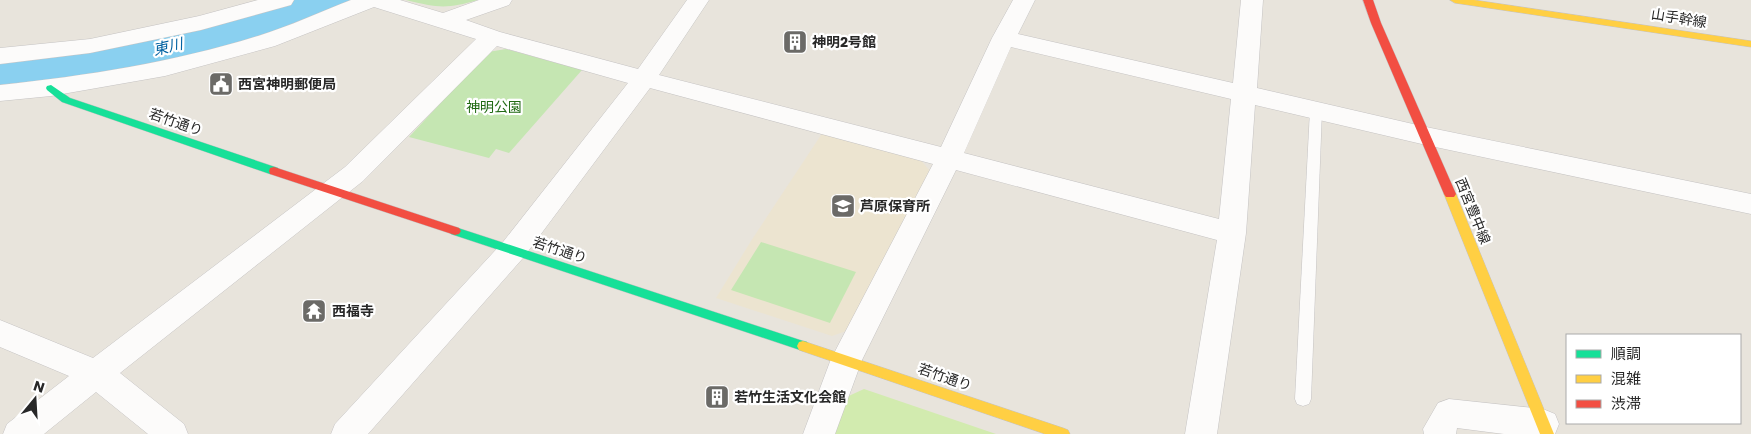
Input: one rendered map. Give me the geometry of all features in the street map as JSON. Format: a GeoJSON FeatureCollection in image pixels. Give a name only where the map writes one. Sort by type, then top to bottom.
{"type":"FeatureCollection","features":[{"type":"Feature","properties":{"kind":"street"},"geometry":{"type":"LineString","coordinates":[[0,56],[90,46],[200,23],[283,0]]}},
{"type":"Feature","properties":{"kind":"street"},"geometry":{"type":"LineString","coordinates":[[2,89],[51,88],[165,68],[266,42],[371,0]]}},
{"type":"Feature","properties":{"kind":"street"},"geometry":{"type":"LineString","coordinates":[[376,0],[444,20],[492,37],[644,79],[1232,233]]}},
{"type":"Feature","properties":{"kind":"street"},"geometry":{"type":"LineString","coordinates":[[444,20],[501,0]]}},
{"type":"Feature","properties":{"kind":"street"},"geometry":{"type":"LineString","coordinates":[[347,434],[513,250],[644,79],[698,0]]}},
{"type":"Feature","properties":{"kind":"street"},"geometry":{"type":"LineString","coordinates":[[819,434],[847,359],[949,158],[1004,38],[1024,0]]}},
{"type":"Feature","properties":{"kind":"street"},"geometry":{"type":"LineString","coordinates":[[1201,434],[1232,233],[1252,0]]}},
{"type":"Feature","properties":{"kind":"street","name":"西宮豊中線"},"geometry":{"type":"LineString","coordinates":[[1368,0],[1376,24],[1426,136],[1545,429]]}},
{"type":"Feature","properties":{"kind":"street","name":"山手幹線"},"geometry":{"type":"LineString","coordinates":[[1455,0],[1751,44]]}},
{"type":"Feature","properties":{"kind":"street"},"geometry":{"type":"LineString","coordinates":[[19,434],[354,174],[492,37]]}},
{"type":"Feature","properties":{"kind":"street"},"geometry":{"type":"LineString","coordinates":[[1004,38],[1426,136],[1751,204]]}},
{"type":"Feature","properties":{"kind":"street","name":"若竹通り"},"geometry":{"type":"LineString","coordinates":[[51,88],[66,100],[330,191],[847,359],[1063,434]]}},
{"type":"Feature","properties":{"kind":"street"},"geometry":{"type":"LineString","coordinates":[[0,333],[97,374],[172,434]]}},
{"type":"Feature","properties":{"kind":"street"},"geometry":{"type":"LineString","coordinates":[[1440,434],[1439,429],[1449,413],[1545,429]]}},
{"type":"Feature","properties":{"kind":"lane"},"geometry":{"type":"LineString","coordinates":[[1303,399],[1316,110]]}},
{"type":"Feature","properties":{"kind":"shaded area","name":"芦原保育所"},"geometry":{"type":"Polygon","coordinates":[[[823,132],[919,158],[930,171],[852,329],[832,336],[716,298],[823,132]]]}},
{"type":"Feature","properties":{"kind":"green space"},"geometry":{"type":"Polygon","coordinates":[[[406,0],[478,0],[458,5],[442,6],[426,5],[406,0]]]}},
{"type":"Feature","properties":{"kind":"green space","name":"神明公園"},"geometry":{"type":"Polygon","coordinates":[[[506,49],[582,70],[509,153],[496,149],[489,158],[409,137],[488,52],[506,49]]]}},
{"type":"Feature","properties":{"kind":"green space"},"geometry":{"type":"Polygon","coordinates":[[[761,242],[856,272],[830,323],[731,290],[761,242]]]}},
{"type":"Feature","properties":{"kind":"green space"},"geometry":{"type":"Polygon","coordinates":[[[864,389],[996,434],[828,434],[840,400],[864,389]]]}},
{"type":"Feature","properties":{"kind":"waterway","name":"東川"},"geometry":{"type":"LineString","coordinates":[[0,73],[112,61],[259,25],[332,0]]}},
{"type":"Feature","properties":{"kind":"traffic: fast"},"geometry":{"type":"LineString","coordinates":[[51,88],[66,100],[274,171]]}},
{"type":"Feature","properties":{"kind":"traffic: fast"},"geometry":{"type":"LineString","coordinates":[[455,231],[803,346]]}},
{"type":"Feature","properties":{"kind":"traffic: slow"},"geometry":{"type":"LineString","coordinates":[[1455,0],[1751,44]]}},
{"type":"Feature","properties":{"kind":"traffic: slow"},"geometry":{"type":"LineString","coordinates":[[1450,194],[1547,434]]}},
{"type":"Feature","properties":{"kind":"traffic: slow"},"geometry":{"type":"LineString","coordinates":[[803,346],[1063,434]]}},
{"type":"Feature","properties":{"kind":"traffic: jam"},"geometry":{"type":"LineString","coordinates":[[1368,0],[1376,23],[1450,194]]}},
{"type":"Feature","properties":{"kind":"traffic: jam"},"geometry":{"type":"LineString","coordinates":[[274,171],[455,231]]}},
{"type":"Feature","properties":{"kind":"place","name":"神明2号館"},"geometry":{"type":"Point","coordinates":[795,42]}},
{"type":"Feature","properties":{"kind":"place","name":"西宮神明郵便局"},"geometry":{"type":"Point","coordinates":[221,84]}},
{"type":"Feature","properties":{"kind":"place","name":"芦原保育所"},"geometry":{"type":"Point","coordinates":[843,206]}},
{"type":"Feature","properties":{"kind":"place","name":"西福寺"},"geometry":{"type":"Point","coordinates":[314,311]}},
{"type":"Feature","properties":{"kind":"place","name":"若竹生活文化会館"},"geometry":{"type":"Point","coordinates":[717,397]}}]}
